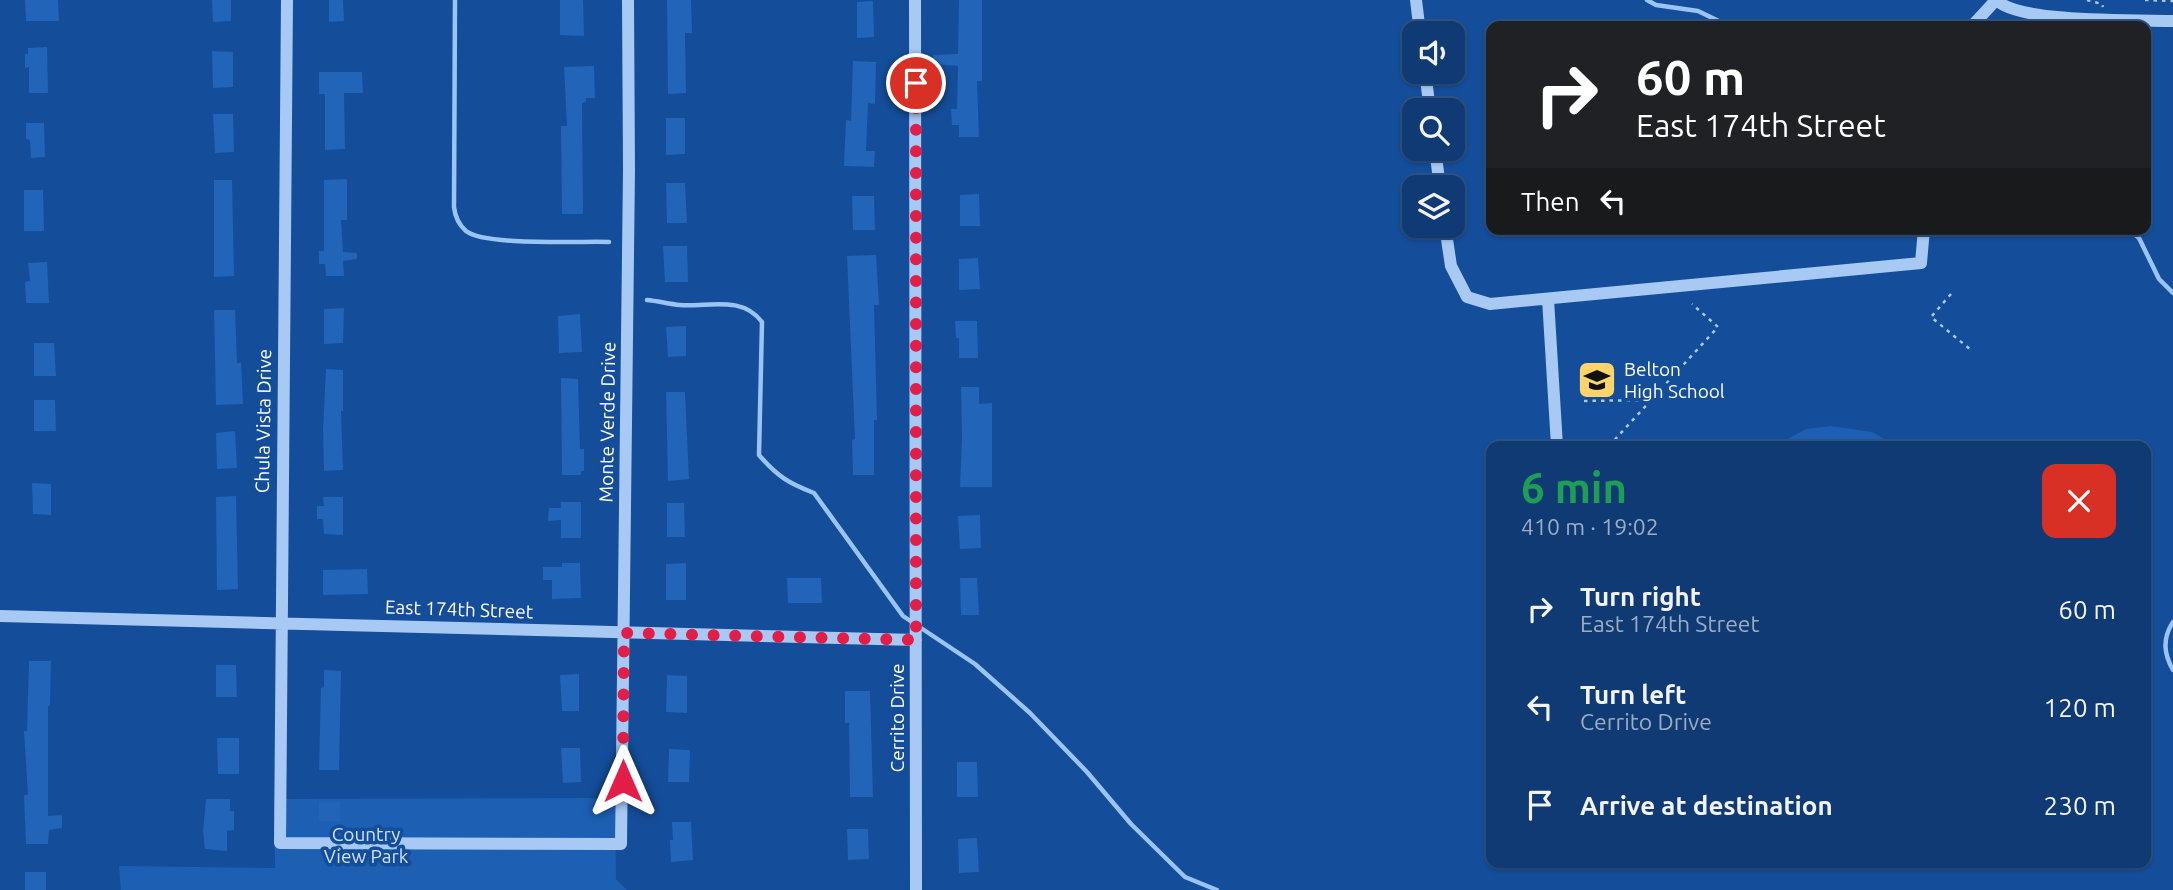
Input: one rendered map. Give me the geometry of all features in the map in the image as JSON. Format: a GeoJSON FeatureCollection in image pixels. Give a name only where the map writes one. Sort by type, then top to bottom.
{"type":"FeatureCollection","features":[{"type":"Feature","properties":{"kind":"street","name":"Chula Vista Drive"},"geometry":{"type":"LineString","coordinates":[[287,0],[280,843],[621,844]]}},
{"type":"Feature","properties":{"kind":"street","name":"Monte Verde Drive"},"geometry":{"type":"LineString","coordinates":[[621,844],[629,184],[628,0]]}},
{"type":"Feature","properties":{"kind":"street","name":"Cerrito Drive"},"geometry":{"type":"LineString","coordinates":[[915,0],[916,890]]}},
{"type":"Feature","properties":{"kind":"street"},"geometry":{"type":"LineString","coordinates":[[1416,0],[1419,21]]}},
{"type":"Feature","properties":{"kind":"street"},"geometry":{"type":"LineString","coordinates":[[1977,21],[1996,0],[2002,7],[2041,16],[2173,21]]}},
{"type":"Feature","properties":{"kind":"street"},"geometry":{"type":"LineString","coordinates":[[1448,238],[1451,266],[1467,297],[1490,304],[1921,262],[1923,235]]}},
{"type":"Feature","properties":{"kind":"street"},"geometry":{"type":"LineString","coordinates":[[1548,299],[1557,441]]}},
{"type":"Feature","properties":{"kind":"street","name":"East 174th Street"},"geometry":{"type":"LineString","coordinates":[[0,616],[916,640]]}},
{"type":"Feature","properties":{"kind":"path"},"geometry":{"type":"LineString","coordinates":[[2087,0],[2102,4],[2103,10]]}},
{"type":"Feature","properties":{"kind":"path"},"geometry":{"type":"LineString","coordinates":[[2145,0],[2173,1]]}},
{"type":"Feature","properties":{"kind":"path"},"geometry":{"type":"LineString","coordinates":[[1951,294],[1931,317],[1971,350]]}},
{"type":"Feature","properties":{"kind":"path"},"geometry":{"type":"LineString","coordinates":[[1614,441],[1718,327],[1692,304]]}},
{"type":"Feature","properties":{"kind":"path"},"geometry":{"type":"LineString","coordinates":[[1584,401],[1651,400]]}},
{"type":"Feature","properties":{"kind":"green space"},"geometry":{"type":"Polygon","coordinates":[[[1831,426],[1872,432],[1888,441],[1783,441],[1806,429],[1831,426]]]}},
{"type":"Feature","properties":{"kind":"green space","name":"Country View Park"},"geometry":{"type":"Polygon","coordinates":[[[615,798],[616,879],[627,890],[121,890],[119,866],[275,868],[274,799],[615,798]]]}},
{"type":"Feature","properties":{"kind":"building"},"geometry":{"type":"Polygon","coordinates":[[[25,0],[58,0],[59,21],[26,21],[25,0]]]}},
{"type":"Feature","properties":{"kind":"building"},"geometry":{"type":"Polygon","coordinates":[[[212,0],[231,0],[231,21],[213,22],[212,0]]]}},
{"type":"Feature","properties":{"kind":"building"},"geometry":{"type":"Polygon","coordinates":[[[329,0],[343,0],[344,21],[329,22],[329,0]]]}},
{"type":"Feature","properties":{"kind":"building"},"geometry":{"type":"Polygon","coordinates":[[[560,0],[583,0],[584,36],[560,35],[560,0]]]}},
{"type":"Feature","properties":{"kind":"building"},"geometry":{"type":"Polygon","coordinates":[[[667,0],[691,0],[692,33],[685,33],[686,93],[668,94],[667,0]]]}},
{"type":"Feature","properties":{"kind":"building"},"geometry":{"type":"Polygon","coordinates":[[[959,0],[982,0],[982,81],[977,81],[979,137],[959,137],[959,125],[952,125],[951,109],[957,109],[958,66],[933,64],[933,55],[958,54],[959,0]]]}},
{"type":"Feature","properties":{"kind":"building"},"geometry":{"type":"Polygon","coordinates":[[[873,1],[874,37],[857,38],[857,2],[873,1]]]}},
{"type":"Feature","properties":{"kind":"building"},"geometry":{"type":"Polygon","coordinates":[[[47,47],[48,93],[29,93],[29,67],[25,68],[25,54],[28,54],[28,48],[47,47]]]}},
{"type":"Feature","properties":{"kind":"building"},"geometry":{"type":"Polygon","coordinates":[[[212,51],[233,52],[233,87],[213,88],[212,51]]]}},
{"type":"Feature","properties":{"kind":"building"},"geometry":{"type":"Polygon","coordinates":[[[853,61],[876,62],[875,104],[868,103],[866,151],[875,151],[874,167],[844,166],[846,120],[851,121],[853,61]]]}},
{"type":"Feature","properties":{"kind":"building"},"geometry":{"type":"Polygon","coordinates":[[[594,66],[595,98],[586,98],[586,102],[582,103],[583,214],[562,214],[561,126],[567,126],[564,67],[594,66]]]}},
{"type":"Feature","properties":{"kind":"building"},"geometry":{"type":"Polygon","coordinates":[[[319,72],[362,72],[363,93],[344,93],[345,149],[325,150],[325,94],[319,94],[319,72]]]}},
{"type":"Feature","properties":{"kind":"building"},"geometry":{"type":"Polygon","coordinates":[[[213,114],[233,114],[234,152],[215,153],[213,114]]]}},
{"type":"Feature","properties":{"kind":"building"},"geometry":{"type":"Polygon","coordinates":[[[666,118],[685,118],[685,154],[666,155],[666,118]]]}},
{"type":"Feature","properties":{"kind":"building"},"geometry":{"type":"Polygon","coordinates":[[[26,123],[44,123],[45,157],[31,158],[30,140],[26,139],[26,123]]]}},
{"type":"Feature","properties":{"kind":"building"},"geometry":{"type":"Polygon","coordinates":[[[347,179],[347,220],[341,220],[343,252],[357,253],[357,259],[343,261],[344,276],[326,276],[325,264],[319,264],[319,251],[324,251],[324,180],[347,179]]]}},
{"type":"Feature","properties":{"kind":"building"},"geometry":{"type":"Polygon","coordinates":[[[214,180],[232,180],[234,276],[214,277],[214,180]]]}},
{"type":"Feature","properties":{"kind":"building"},"geometry":{"type":"Polygon","coordinates":[[[666,183],[685,183],[687,223],[667,223],[666,183]]]}},
{"type":"Feature","properties":{"kind":"building"},"geometry":{"type":"Polygon","coordinates":[[[24,190],[43,190],[44,231],[24,231],[24,190]]]}},
{"type":"Feature","properties":{"kind":"building"},"geometry":{"type":"Polygon","coordinates":[[[979,194],[980,226],[960,226],[960,195],[979,194]]]}},
{"type":"Feature","properties":{"kind":"building"},"geometry":{"type":"Polygon","coordinates":[[[852,196],[874,196],[875,230],[853,230],[852,196]]]}},
{"type":"Feature","properties":{"kind":"building"},"geometry":{"type":"Polygon","coordinates":[[[663,246],[687,246],[688,282],[665,282],[663,246]]]}},
{"type":"Feature","properties":{"kind":"building"},"geometry":{"type":"Polygon","coordinates":[[[876,255],[879,305],[874,305],[877,420],[874,420],[874,475],[853,475],[852,440],[855,439],[847,256],[876,255]]]}},
{"type":"Feature","properties":{"kind":"building"},"geometry":{"type":"Polygon","coordinates":[[[978,258],[980,289],[959,290],[959,259],[978,258]]]}},
{"type":"Feature","properties":{"kind":"building"},"geometry":{"type":"Polygon","coordinates":[[[47,262],[49,303],[26,303],[25,282],[30,281],[28,263],[47,262]]]}},
{"type":"Feature","properties":{"kind":"building"},"geometry":{"type":"Polygon","coordinates":[[[344,308],[343,343],[324,344],[324,309],[344,308]]]}},
{"type":"Feature","properties":{"kind":"building"},"geometry":{"type":"Polygon","coordinates":[[[214,310],[235,310],[237,363],[241,363],[243,404],[216,405],[214,310]]]}},
{"type":"Feature","properties":{"kind":"building"},"geometry":{"type":"Polygon","coordinates":[[[580,314],[582,352],[559,353],[558,316],[580,314]]]}},
{"type":"Feature","properties":{"kind":"building"},"geometry":{"type":"Polygon","coordinates":[[[955,321],[977,321],[978,358],[959,358],[959,338],[956,338],[955,321]]]}},
{"type":"Feature","properties":{"kind":"building"},"geometry":{"type":"Polygon","coordinates":[[[686,326],[686,356],[668,357],[666,327],[686,326]]]}},
{"type":"Feature","properties":{"kind":"building"},"geometry":{"type":"Polygon","coordinates":[[[34,343],[54,343],[56,376],[34,376],[34,343]]]}},
{"type":"Feature","properties":{"kind":"building"},"geometry":{"type":"Polygon","coordinates":[[[326,369],[343,370],[343,470],[324,471],[326,369]]]}},
{"type":"Feature","properties":{"kind":"building"},"geometry":{"type":"Polygon","coordinates":[[[561,378],[578,379],[580,449],[584,449],[584,471],[581,471],[581,475],[562,475],[561,378]]]}},
{"type":"Feature","properties":{"kind":"building"},"geometry":{"type":"Polygon","coordinates":[[[961,387],[979,387],[979,404],[992,403],[992,487],[960,487],[961,387]]]}},
{"type":"Feature","properties":{"kind":"building"},"geometry":{"type":"Polygon","coordinates":[[[666,392],[685,392],[689,479],[668,481],[666,392]]]}},
{"type":"Feature","properties":{"kind":"building"},"geometry":{"type":"Polygon","coordinates":[[[34,400],[55,400],[56,431],[34,431],[34,400]]]}},
{"type":"Feature","properties":{"kind":"building"},"geometry":{"type":"Polygon","coordinates":[[[235,431],[237,468],[217,469],[216,433],[235,431]]]}},
{"type":"Feature","properties":{"kind":"building"},"geometry":{"type":"Polygon","coordinates":[[[32,483],[51,484],[51,515],[33,514],[32,483]]]}},
{"type":"Feature","properties":{"kind":"building"},"geometry":{"type":"Polygon","coordinates":[[[236,496],[238,589],[217,590],[216,497],[236,496]]]}},
{"type":"Feature","properties":{"kind":"building"},"geometry":{"type":"Polygon","coordinates":[[[323,497],[343,497],[343,535],[324,534],[323,519],[317,519],[317,506],[324,506],[323,497]]]}},
{"type":"Feature","properties":{"kind":"building"},"geometry":{"type":"Polygon","coordinates":[[[561,502],[581,502],[581,538],[561,538],[561,520],[548,521],[549,508],[561,508],[561,502]]]}},
{"type":"Feature","properties":{"kind":"building"},"geometry":{"type":"Polygon","coordinates":[[[667,503],[684,503],[685,537],[667,537],[667,503]]]}},
{"type":"Feature","properties":{"kind":"building"},"geometry":{"type":"Polygon","coordinates":[[[980,515],[981,548],[960,549],[958,516],[980,515]]]}},
{"type":"Feature","properties":{"kind":"building"},"geometry":{"type":"Polygon","coordinates":[[[562,563],[580,563],[581,598],[552,599],[552,580],[543,580],[543,567],[562,567],[562,563]]]}},
{"type":"Feature","properties":{"kind":"building"},"geometry":{"type":"Polygon","coordinates":[[[686,563],[686,600],[666,600],[666,564],[686,563]]]}},
{"type":"Feature","properties":{"kind":"building"},"geometry":{"type":"Polygon","coordinates":[[[367,569],[368,594],[323,595],[323,570],[367,569]]]}},
{"type":"Feature","properties":{"kind":"building"},"geometry":{"type":"Polygon","coordinates":[[[787,578],[821,578],[822,603],[788,603],[787,578]]]}},
{"type":"Feature","properties":{"kind":"building"},"geometry":{"type":"Polygon","coordinates":[[[960,578],[977,578],[979,615],[961,615],[960,578]]]}},
{"type":"Feature","properties":{"kind":"building"},"geometry":{"type":"Polygon","coordinates":[[[29,661],[51,661],[48,706],[48,816],[62,815],[62,828],[49,830],[48,844],[26,844],[24,795],[28,795],[24,731],[27,731],[29,661]]]}},
{"type":"Feature","properties":{"kind":"building"},"geometry":{"type":"Polygon","coordinates":[[[216,665],[236,665],[237,697],[216,697],[216,665]]]}},
{"type":"Feature","properties":{"kind":"building"},"geometry":{"type":"Polygon","coordinates":[[[324,670],[341,671],[339,770],[319,770],[324,670]]]}},
{"type":"Feature","properties":{"kind":"building"},"geometry":{"type":"Polygon","coordinates":[[[579,674],[579,711],[562,711],[560,675],[579,674]]]}},
{"type":"Feature","properties":{"kind":"building"},"geometry":{"type":"Polygon","coordinates":[[[667,675],[687,676],[687,713],[666,712],[667,675]]]}},
{"type":"Feature","properties":{"kind":"building"},"geometry":{"type":"Polygon","coordinates":[[[845,691],[870,691],[873,797],[850,797],[849,723],[845,723],[845,691]]]}},
{"type":"Feature","properties":{"kind":"building"},"geometry":{"type":"Polygon","coordinates":[[[217,738],[239,738],[239,774],[218,774],[217,738]]]}},
{"type":"Feature","properties":{"kind":"building"},"geometry":{"type":"Polygon","coordinates":[[[561,748],[580,748],[581,782],[563,783],[561,748]]]}},
{"type":"Feature","properties":{"kind":"building"},"geometry":{"type":"Polygon","coordinates":[[[669,749],[690,750],[689,782],[668,782],[669,749]]]}},
{"type":"Feature","properties":{"kind":"building"},"geometry":{"type":"Polygon","coordinates":[[[957,762],[977,762],[978,797],[957,797],[957,762]]]}},
{"type":"Feature","properties":{"kind":"building"},"geometry":{"type":"Polygon","coordinates":[[[206,799],[230,799],[230,811],[234,811],[234,830],[227,831],[227,851],[205,849],[203,832],[206,799]]]}},
{"type":"Feature","properties":{"kind":"building"},"geometry":{"type":"Polygon","coordinates":[[[319,802],[340,802],[340,821],[319,821],[319,802]]]}},
{"type":"Feature","properties":{"kind":"building"},"geometry":{"type":"Polygon","coordinates":[[[672,822],[691,822],[693,860],[671,862],[672,822]]]}},
{"type":"Feature","properties":{"kind":"building"},"geometry":{"type":"Polygon","coordinates":[[[847,829],[868,829],[869,859],[848,860],[847,829]]]}},
{"type":"Feature","properties":{"kind":"building"},"geometry":{"type":"Polygon","coordinates":[[[977,838],[979,872],[959,873],[958,839],[977,838]]]}},
{"type":"Feature","properties":{"kind":"building"},"geometry":{"type":"Polygon","coordinates":[[[25,872],[46,872],[46,890],[25,890],[25,872]]]}},
{"type":"Feature","properties":{"kind":"waterway"},"geometry":{"type":"LineString","coordinates":[[455,0],[454,207],[459,223],[466,231],[476,236],[492,239],[609,242]]}},
{"type":"Feature","properties":{"kind":"waterway"},"geometry":{"type":"LineString","coordinates":[[1647,0],[1656,5],[1698,11],[1719,21]]}},
{"type":"Feature","properties":{"kind":"waterway"},"geometry":{"type":"LineString","coordinates":[[2135,235],[2159,279],[2173,293]]}},
{"type":"Feature","properties":{"kind":"waterway"},"geometry":{"type":"LineString","coordinates":[[647,300],[680,305],[735,305],[745,308],[762,322],[759,455],[784,478],[814,493],[903,616],[975,664],[1030,713],[1087,772],[1131,824],[1185,877],[1217,890]]}},
{"type":"Feature","properties":{"kind":"waterway"},"geometry":{"type":"LineString","coordinates":[[2173,622],[2167,634],[2166,646],[2173,670]]}},
{"type":"Feature","properties":{"kind":"place","name":"Belton High School"},"geometry":{"type":"Point","coordinates":[1597,380]}},
{"type":"Feature","properties":{"kind":"route"},"geometry":{"type":"LineString","coordinates":[[623,781],[624,633],[916,640],[916,83]]}}]}
